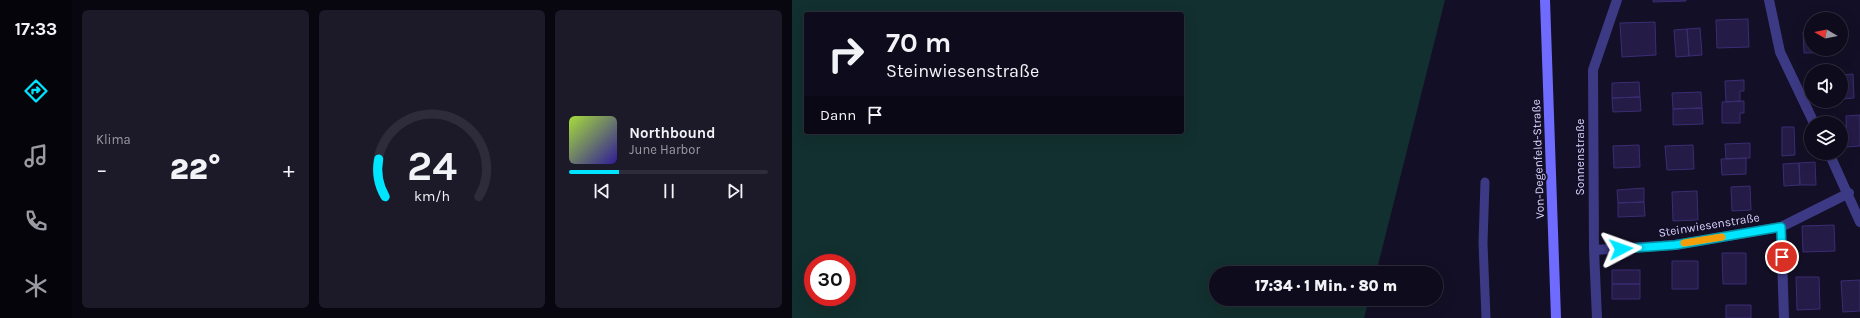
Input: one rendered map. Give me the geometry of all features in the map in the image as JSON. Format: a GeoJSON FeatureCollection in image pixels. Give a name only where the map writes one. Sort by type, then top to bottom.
{"type":"FeatureCollection","features":[{"type":"Feature","properties":{"kind":"main road","name":"Von-Degenfeld-Straße"},"geometry":{"type":"LineString","coordinates":[[1545,0],[1556,318]]}},
{"type":"Feature","properties":{"kind":"street","name":"Sonnenstraße"},"geometry":{"type":"LineString","coordinates":[[1597,318],[1594,250],[1593,70],[1617,0]]}},
{"type":"Feature","properties":{"kind":"street"},"geometry":{"type":"LineString","coordinates":[[1769,0],[1780,52],[1811,116]]}},
{"type":"Feature","properties":{"kind":"street"},"geometry":{"type":"LineString","coordinates":[[1832,160],[1849,193],[1860,222]]}},
{"type":"Feature","properties":{"kind":"street","name":"Steinwiesenstraße"},"geometry":{"type":"LineString","coordinates":[[1594,250],[1675,245],[1781,227],[1849,193]]}},
{"type":"Feature","properties":{"kind":"street"},"geometry":{"type":"LineString","coordinates":[[1781,227],[1784,318]]}},
{"type":"Feature","properties":{"kind":"lane"},"geometry":{"type":"LineString","coordinates":[[1485,182],[1483,243],[1486,318]]}},
{"type":"Feature","properties":{"kind":"green space"},"geometry":{"type":"Polygon","coordinates":[[[792,0],[1445,0],[1378,266],[1209,266],[1209,306],[1367,306],[1364,318],[792,318],[792,0]]]}},
{"type":"Feature","properties":{"kind":"building"},"geometry":{"type":"Polygon","coordinates":[[[1653,0],[1686,0],[1686,1],[1653,2],[1653,0]]]}},
{"type":"Feature","properties":{"kind":"building"},"geometry":{"type":"Polygon","coordinates":[[[1748,19],[1749,47],[1717,48],[1716,20],[1748,19]]]}},
{"type":"Feature","properties":{"kind":"building"},"geometry":{"type":"Polygon","coordinates":[[[1655,22],[1656,55],[1622,57],[1620,23],[1655,22]]]}},
{"type":"Feature","properties":{"kind":"building"},"geometry":{"type":"Polygon","coordinates":[[[1700,28],[1702,55],[1689,56],[1687,29],[1700,28]]]}},
{"type":"Feature","properties":{"kind":"building"},"geometry":{"type":"Polygon","coordinates":[[[1687,29],[1689,56],[1676,57],[1674,30],[1687,29]]]}},
{"type":"Feature","properties":{"kind":"building"},"geometry":{"type":"Polygon","coordinates":[[[1803,32],[1804,32],[1804,53],[1803,32]]]}},
{"type":"Feature","properties":{"kind":"building"},"geometry":{"type":"Polygon","coordinates":[[[1848,74],[1853,74],[1854,98],[1848,98],[1848,74]]]}},
{"type":"Feature","properties":{"kind":"building"},"geometry":{"type":"Polygon","coordinates":[[[1744,80],[1744,91],[1740,91],[1740,101],[1726,102],[1725,81],[1744,80]]]}},
{"type":"Feature","properties":{"kind":"building"},"geometry":{"type":"Polygon","coordinates":[[[1639,82],[1640,97],[1612,98],[1612,83],[1639,82]]]}},
{"type":"Feature","properties":{"kind":"building"},"geometry":{"type":"Polygon","coordinates":[[[1701,92],[1702,108],[1673,109],[1672,93],[1701,92]]]}},
{"type":"Feature","properties":{"kind":"building"},"geometry":{"type":"Polygon","coordinates":[[[1640,97],[1641,111],[1613,112],[1612,98],[1640,97]]]}},
{"type":"Feature","properties":{"kind":"building"},"geometry":{"type":"Polygon","coordinates":[[[1744,101],[1744,113],[1740,113],[1740,123],[1722,123],[1722,102],[1744,101]]]}},
{"type":"Feature","properties":{"kind":"building"},"geometry":{"type":"Polygon","coordinates":[[[1702,108],[1703,124],[1673,125],[1673,109],[1702,108]]]}},
{"type":"Feature","properties":{"kind":"building"},"geometry":{"type":"Polygon","coordinates":[[[1860,115],[1860,146],[1848,147],[1848,116],[1846,116],[1860,115]]]}},
{"type":"Feature","properties":{"kind":"building"},"geometry":{"type":"Polygon","coordinates":[[[1782,127],[1794,127],[1795,155],[1782,156],[1782,127]]]}},
{"type":"Feature","properties":{"kind":"building"},"geometry":{"type":"Polygon","coordinates":[[[1750,143],[1750,158],[1726,159],[1725,144],[1750,143]]]}},
{"type":"Feature","properties":{"kind":"building"},"geometry":{"type":"Polygon","coordinates":[[[1639,145],[1640,167],[1614,168],[1613,146],[1639,145]]]}},
{"type":"Feature","properties":{"kind":"building"},"geometry":{"type":"Polygon","coordinates":[[[1693,145],[1694,169],[1667,170],[1665,146],[1693,145]]]}},
{"type":"Feature","properties":{"kind":"building"},"geometry":{"type":"Polygon","coordinates":[[[1746,158],[1746,174],[1722,175],[1721,159],[1746,158]]]}},
{"type":"Feature","properties":{"kind":"building"},"geometry":{"type":"Polygon","coordinates":[[[1815,162],[1816,185],[1800,185],[1799,163],[1815,162]]]}},
{"type":"Feature","properties":{"kind":"building"},"geometry":{"type":"Polygon","coordinates":[[[1799,163],[1800,185],[1784,186],[1783,164],[1799,163]]]}},
{"type":"Feature","properties":{"kind":"building"},"geometry":{"type":"Polygon","coordinates":[[[1750,186],[1751,210],[1732,211],[1731,187],[1750,186]]]}},
{"type":"Feature","properties":{"kind":"building"},"geometry":{"type":"Polygon","coordinates":[[[1644,188],[1644,202],[1618,203],[1617,190],[1644,188]]]}},
{"type":"Feature","properties":{"kind":"building"},"geometry":{"type":"Polygon","coordinates":[[[1697,191],[1698,220],[1673,221],[1672,192],[1697,191]]]}},
{"type":"Feature","properties":{"kind":"building"},"geometry":{"type":"Polygon","coordinates":[[[1644,202],[1645,216],[1618,217],[1618,203],[1644,202]]]}},
{"type":"Feature","properties":{"kind":"building"},"geometry":{"type":"Polygon","coordinates":[[[1834,225],[1835,251],[1803,252],[1802,226],[1834,225]]]}},
{"type":"Feature","properties":{"kind":"building"},"geometry":{"type":"Polygon","coordinates":[[[1722,253],[1746,253],[1746,284],[1723,284],[1722,253]]]}},
{"type":"Feature","properties":{"kind":"building"},"geometry":{"type":"Polygon","coordinates":[[[1672,261],[1698,261],[1698,289],[1672,289],[1672,261]]]}},
{"type":"Feature","properties":{"kind":"building"},"geometry":{"type":"Polygon","coordinates":[[[1612,270],[1640,270],[1640,284],[1612,284],[1612,270]]]}},
{"type":"Feature","properties":{"kind":"building"},"geometry":{"type":"Polygon","coordinates":[[[1796,277],[1819,277],[1820,309],[1797,310],[1796,277]]]}},
{"type":"Feature","properties":{"kind":"building"},"geometry":{"type":"Polygon","coordinates":[[[1860,280],[1860,311],[1843,312],[1841,281],[1860,280]]]}},
{"type":"Feature","properties":{"kind":"building"},"geometry":{"type":"Polygon","coordinates":[[[1612,284],[1640,284],[1640,299],[1612,299],[1612,284]]]}},
{"type":"Feature","properties":{"kind":"building"},"geometry":{"type":"Polygon","coordinates":[[[1726,305],[1751,305],[1751,318],[1726,318],[1726,305]]]}},
{"type":"Feature","properties":{"kind":"slow traffic"},"geometry":{"type":"LineString","coordinates":[[1684,243],[1722,237]]}},
{"type":"Feature","properties":{"kind":"route"},"geometry":{"type":"LineString","coordinates":[[1621,249],[1675,245],[1781,227],[1782,257]]}}]}
